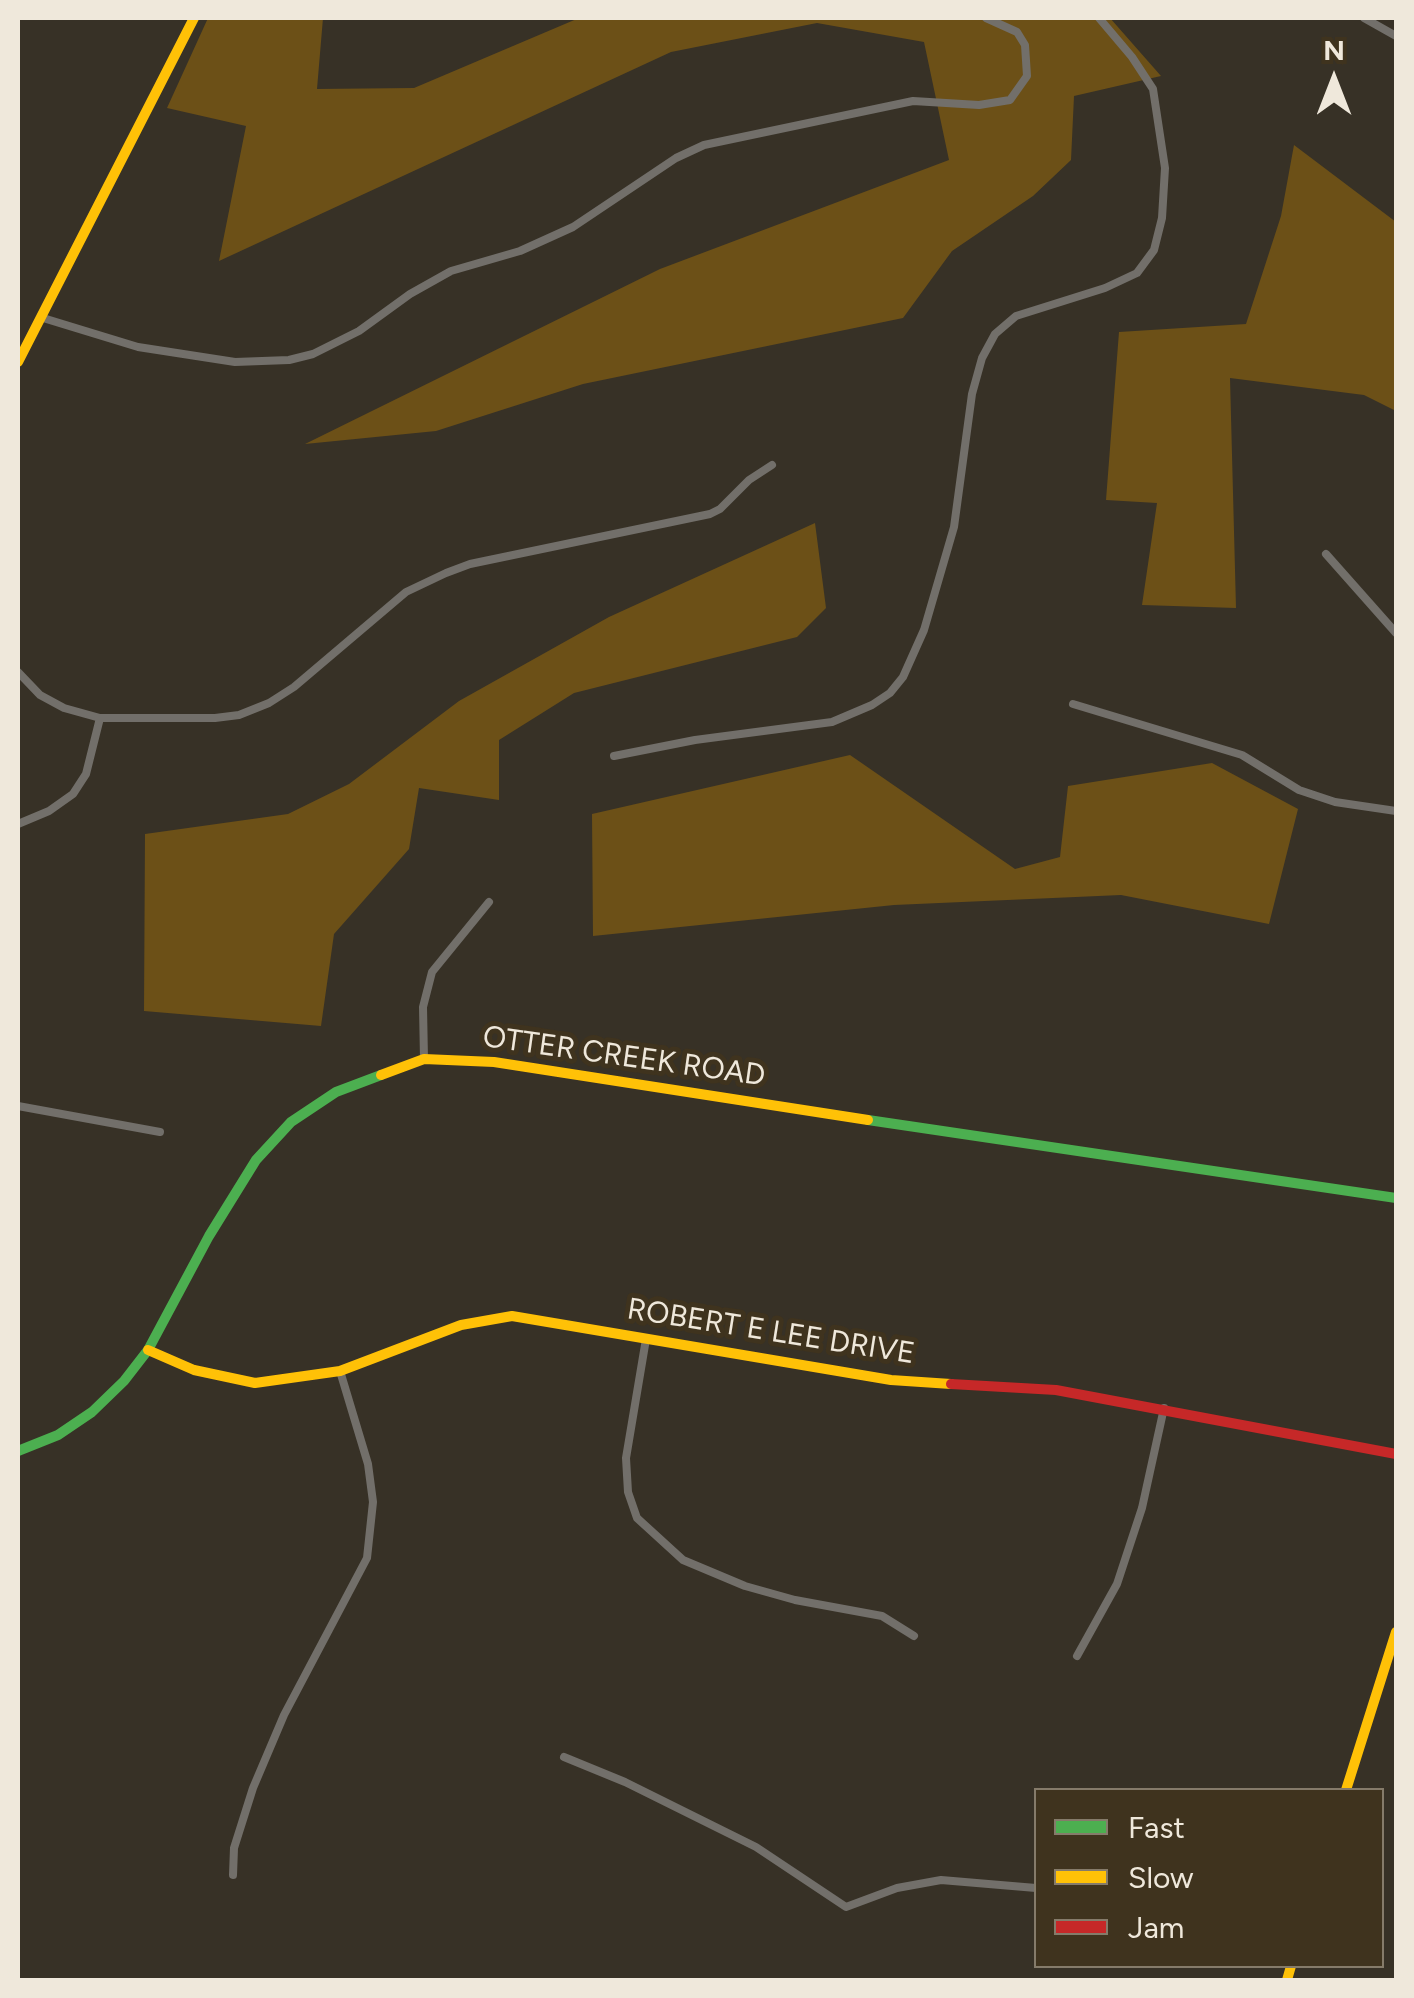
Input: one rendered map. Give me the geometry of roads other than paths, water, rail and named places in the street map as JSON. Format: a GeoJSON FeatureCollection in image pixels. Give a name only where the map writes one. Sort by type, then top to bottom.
{"type":"FeatureCollection","features":[{"type":"Feature","properties":{"kind":"street"},"geometry":{"type":"LineString","coordinates":[[18,362],[194,18]]}},
{"type":"Feature","properties":{"kind":"street"},"geometry":{"type":"LineString","coordinates":[[43,318],[138,347],[234,362],[289,360],[313,354],[359,331],[410,294],[451,272],[520,252],[573,227],[676,158],[704,145],[913,101],[979,105],[1010,100],[1027,76],[1025,45],[1016,32],[986,18]]}},
{"type":"Feature","properties":{"kind":"street"},"geometry":{"type":"LineString","coordinates":[[614,756],[695,740],[832,722],[872,705],[903,677],[924,630],[954,527],[972,394],[982,358],[995,334],[1016,316],[1104,288],[1137,273],[1154,250],[1162,218],[1165,168],[1152,89],[1132,57],[1099,18]]}},
{"type":"Feature","properties":{"kind":"street"},"geometry":{"type":"LineString","coordinates":[[1364,18],[1396,36]]}},
{"type":"Feature","properties":{"kind":"street"},"geometry":{"type":"LineString","coordinates":[[18,672],[40,695],[64,708],[100,718],[239,715],[282,695],[406,592],[446,572],[710,514],[749,480],[772,466]]}},
{"type":"Feature","properties":{"kind":"street"},"geometry":{"type":"LineString","coordinates":[[1326,554],[1396,634]]}},
{"type":"Feature","properties":{"kind":"street"},"geometry":{"type":"LineString","coordinates":[[1073,704],[1242,754],[1299,790],[1335,802],[1396,811]]}},
{"type":"Feature","properties":{"kind":"street"},"geometry":{"type":"LineString","coordinates":[[18,824],[49,811],[73,794],[86,774],[100,718]]}},
{"type":"Feature","properties":{"kind":"street"},"geometry":{"type":"LineString","coordinates":[[424,1059],[423,1006],[432,972],[490,902]]}},
{"type":"Feature","properties":{"kind":"street","name":"OTTER CREEK ROAD"},"geometry":{"type":"LineString","coordinates":[[18,1451],[58,1435],[115,1391],[148,1350],[209,1236],[254,1164],[290,1122],[336,1092],[424,1059],[494,1062],[1396,1198]]}},
{"type":"Feature","properties":{"kind":"street"},"geometry":{"type":"LineString","coordinates":[[18,1106],[160,1132]]}},
{"type":"Feature","properties":{"kind":"street","name":"ROBERT E LEE DRIVE"},"geometry":{"type":"LineString","coordinates":[[148,1350],[194,1370],[254,1383],[340,1371],[461,1324],[512,1316],[891,1380],[1056,1390],[1396,1454]]}},
{"type":"Feature","properties":{"kind":"street"},"geometry":{"type":"LineString","coordinates":[[646,1340],[626,1458],[628,1492],[637,1518],[683,1560],[761,1591],[882,1616],[914,1636]]}},
{"type":"Feature","properties":{"kind":"street"},"geometry":{"type":"LineString","coordinates":[[233,1875],[234,1848],[276,1733],[368,1558],[373,1502],[368,1464],[340,1371]]}},
{"type":"Feature","properties":{"kind":"street"},"geometry":{"type":"LineString","coordinates":[[1077,1656],[1117,1584],[1142,1508],[1164,1408]]}},
{"type":"Feature","properties":{"kind":"street"},"geometry":{"type":"LineString","coordinates":[[1347,1788],[1396,1632]]}},
{"type":"Feature","properties":{"kind":"street"},"geometry":{"type":"LineString","coordinates":[[564,1757],[625,1782],[756,1847],[846,1907],[897,1888],[941,1880],[1034,1888]]}}]}
